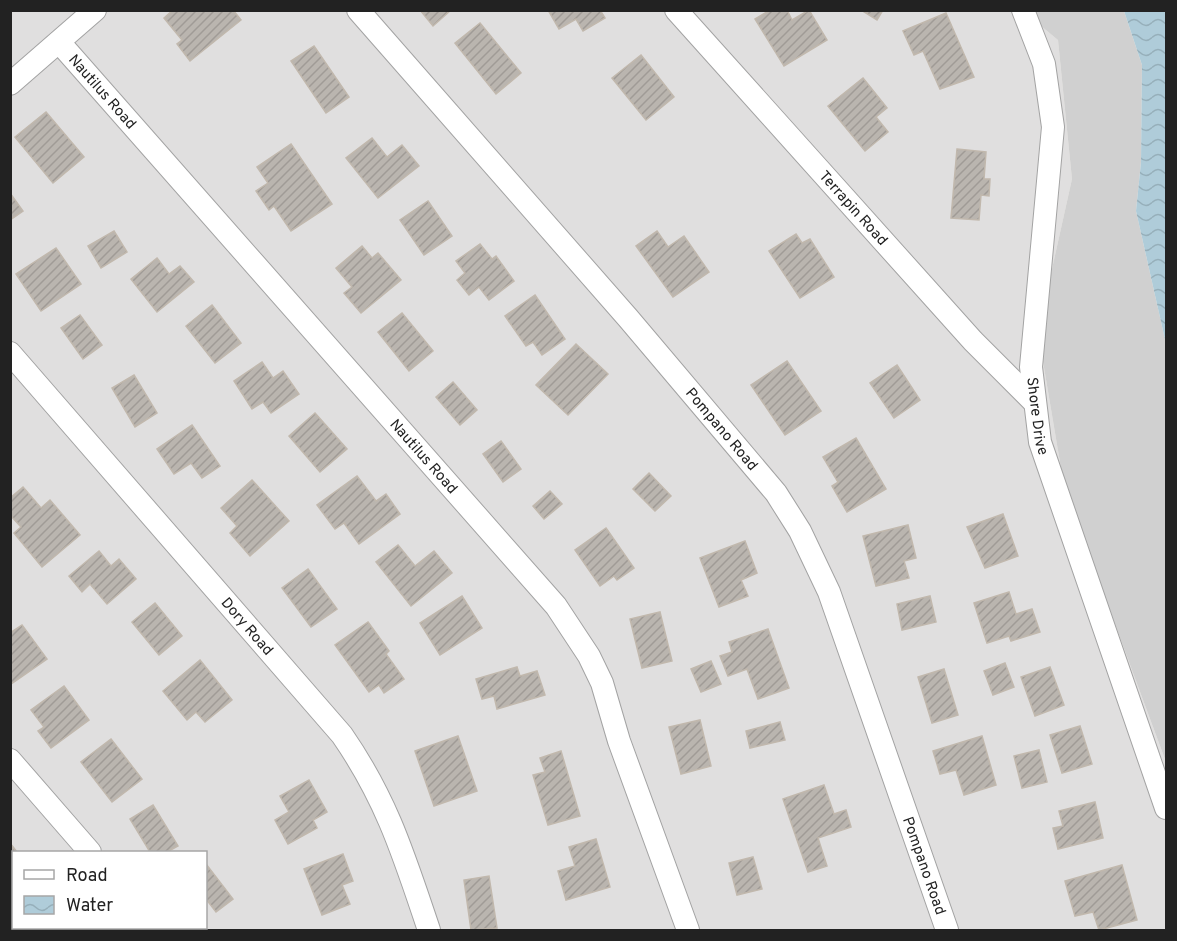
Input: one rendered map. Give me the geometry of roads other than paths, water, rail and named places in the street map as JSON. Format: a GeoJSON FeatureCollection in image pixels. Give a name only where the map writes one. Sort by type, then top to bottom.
{"type":"FeatureCollection","features":[{"type":"Feature","properties":{"kind":"street"},"geometry":{"type":"LineString","coordinates":[[10,84],[95,10]]}},
{"type":"Feature","properties":{"kind":"street","name":"Pompano Road"},"geometry":{"type":"LineString","coordinates":[[358,10],[628,318],[776,493],[800,531],[829,592],[947,930]]}},
{"type":"Feature","properties":{"kind":"street","name":"Terrapin Road"},"geometry":{"type":"LineString","coordinates":[[676,10],[973,341],[1034,402]]}},
{"type":"Feature","properties":{"kind":"street","name":"Shore Drive"},"geometry":{"type":"LineString","coordinates":[[1023,10],[1044,64],[1053,127],[1031,367],[1040,442],[1053,485],[1167,808]]}},
{"type":"Feature","properties":{"kind":"street","name":"Nautilus Road"},"geometry":{"type":"LineString","coordinates":[[59,42],[556,606],[573,630],[602,683],[619,741],[688,930]]}},
{"type":"Feature","properties":{"kind":"street","name":"Dory Road"},"geometry":{"type":"LineString","coordinates":[[10,353],[342,735],[381,797],[396,831],[429,930]]}},
{"type":"Feature","properties":{"kind":"street"},"geometry":{"type":"LineString","coordinates":[[10,760],[89,851]]}},
{"type":"Feature","properties":{"kind":"water"},"geometry":{"type":"Polygon","coordinates":[[[1124,11],[1166,11],[1166,344],[1136,211],[1141,162],[1142,65],[1124,11]]]}}]}
